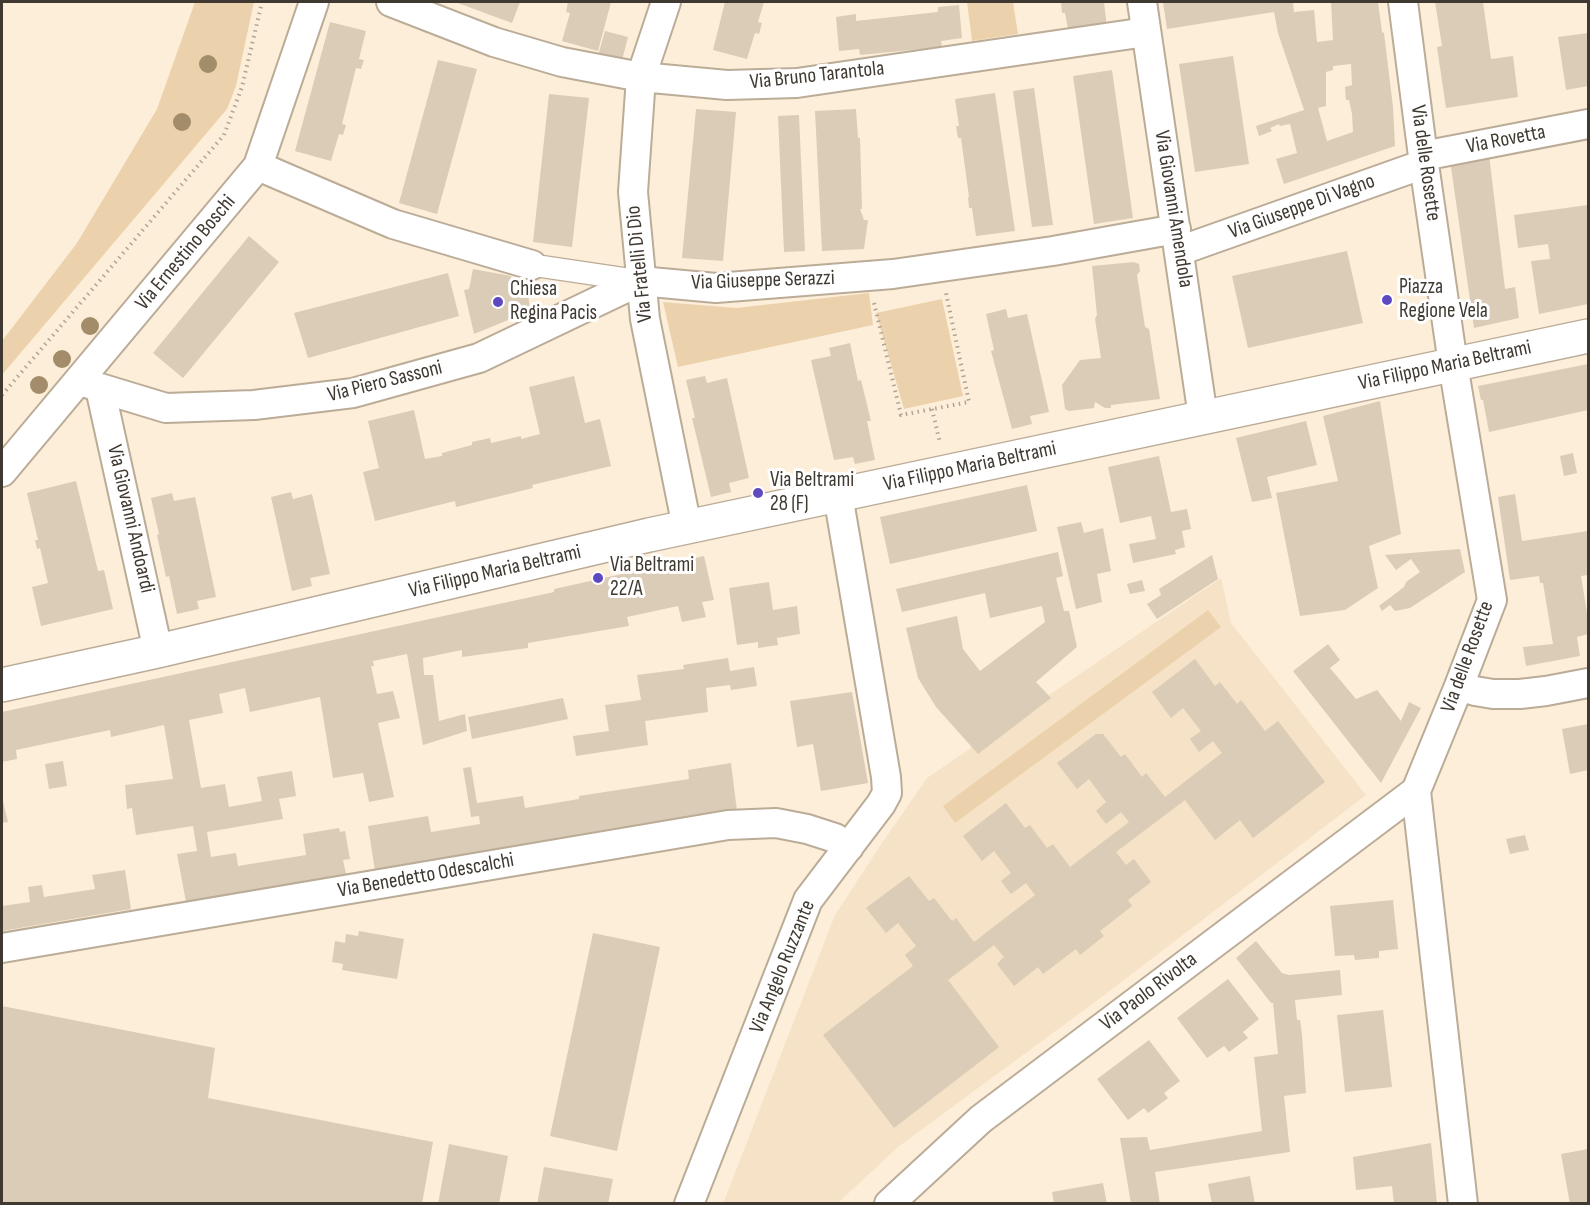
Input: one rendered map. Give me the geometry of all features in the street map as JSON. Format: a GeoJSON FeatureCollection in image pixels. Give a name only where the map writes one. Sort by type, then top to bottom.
{"type":"FeatureCollection","features":[{"type":"Feature","properties":{"kind":"street","name":"Via Ernestino Boschi"},"geometry":{"type":"LineString","coordinates":[[2,472],[90,384],[258,166],[314,2]]}},
{"type":"Feature","properties":{"kind":"street","name":"Via Bruno Tarantola"},"geometry":{"type":"LineString","coordinates":[[391,2],[494,42],[562,62],[641,77],[727,85],[797,83],[1146,32]]}},
{"type":"Feature","properties":{"kind":"street","name":"Via Fratelli Di Dio"},"geometry":{"type":"LineString","coordinates":[[666,2],[641,77],[633,192],[645,319],[687,527]]}},
{"type":"Feature","properties":{"kind":"street","name":"Via Giovanni Amendola"},"geometry":{"type":"LineString","coordinates":[[1142,2],[1203,417]]}},
{"type":"Feature","properties":{"kind":"street","name":"Via delle Rosette"},"geometry":{"type":"LineString","coordinates":[[1403,2],[1423,160],[1453,364],[1492,600],[1416,791],[1463,1203]]}},
{"type":"Feature","properties":{"kind":"street","name":"Via Rovetta"},"geometry":{"type":"LineString","coordinates":[[1423,160],[1588,124]]}},
{"type":"Feature","properties":{"kind":"street","name":"Via Giuseppe Di Vagno"},"geometry":{"type":"LineString","coordinates":[[1178,240],[1423,160]]}},
{"type":"Feature","properties":{"kind":"street","name":"Via Giuseppe Serazzi"},"geometry":{"type":"LineString","coordinates":[[258,166],[393,224],[532,265],[640,281],[716,288],[893,274],[1053,251],[1178,240]]}},
{"type":"Feature","properties":{"kind":"street","name":"Via Piero Sassoni"},"geometry":{"type":"LineString","coordinates":[[90,384],[166,408],[254,405],[353,393],[479,358],[640,281]]}},
{"type":"Feature","properties":{"kind":"street","name":"Via Filippo Maria Beltrami"},"geometry":{"type":"LineString","coordinates":[[2,685],[158,651],[687,527],[1588,336]]}},
{"type":"Feature","properties":{"kind":"street","name":"Via Giovanni Andoardi"},"geometry":{"type":"LineString","coordinates":[[90,384],[158,651]]}},
{"type":"Feature","properties":{"kind":"street","name":"Via Angelo Ruzzante"},"geometry":{"type":"LineString","coordinates":[[689,1203],[808,900],[888,793],[838,495]]}},
{"type":"Feature","properties":{"kind":"street"},"geometry":{"type":"LineString","coordinates":[[1459,686],[1493,694],[1520,694],[1588,683]]}},
{"type":"Feature","properties":{"kind":"street","name":"Via Paolo Rivolta"},"geometry":{"type":"LineString","coordinates":[[889,1203],[981,1119],[1416,791]]}},
{"type":"Feature","properties":{"kind":"street","name":"Via Benedetto Odescalchi"},"geometry":{"type":"LineString","coordinates":[[2,948],[728,825],[776,823],[807,829],[835,838],[849,847]]}},
{"type":"Feature","properties":{"kind":"path"},"geometry":{"type":"LineString","coordinates":[[2,395],[224,135],[242,87],[262,2]]}},
{"type":"Feature","properties":{"kind":"path"},"geometry":{"type":"LineString","coordinates":[[872,296],[901,415],[969,402],[945,287]]}},
{"type":"Feature","properties":{"kind":"path"},"geometry":{"type":"LineString","coordinates":[[932,409],[942,450]]}},
{"type":"Feature","properties":{"kind":"shaded area"},"geometry":{"type":"Polygon","coordinates":[[[195,2],[254,2],[236,86],[227,109],[2,375],[2,341],[77,243],[157,109],[195,2]]]}},
{"type":"Feature","properties":{"kind":"shaded area"},"geometry":{"type":"Polygon","coordinates":[[[967,2],[1013,2],[1018,34],[972,41],[967,2]]]}},
{"type":"Feature","properties":{"kind":"shaded area"},"geometry":{"type":"Polygon","coordinates":[[[869,293],[873,325],[678,367],[663,302],[736,308],[869,293]]]}},
{"type":"Feature","properties":{"kind":"shaded area"},"geometry":{"type":"Polygon","coordinates":[[[942,299],[963,396],[904,409],[876,313],[942,299]]]}},
{"type":"Feature","properties":{"kind":"shaded area"},"geometry":{"type":"Polygon","coordinates":[[[1221,578],[1231,623],[1366,795],[1103,996],[898,1147],[838,1203],[723,1204],[835,915],[927,778],[1221,578]]]}},
{"type":"Feature","properties":{"kind":"shaded area"},"geometry":{"type":"Polygon","coordinates":[[[1208,610],[1221,627],[955,823],[943,806],[1208,610]]]}},
{"type":"Feature","properties":{"kind":"building"},"geometry":{"type":"Polygon","coordinates":[[[455,2],[520,2],[512,23],[455,2]]]}},
{"type":"Feature","properties":{"kind":"building"},"geometry":{"type":"Polygon","coordinates":[[[568,2],[611,2],[598,51],[562,41],[570,13],[566,12],[568,2]]]}},
{"type":"Feature","properties":{"kind":"building"},"geometry":{"type":"Polygon","coordinates":[[[725,2],[764,2],[758,22],[762,23],[759,34],[755,33],[747,59],[713,50],[725,2]]]}},
{"type":"Feature","properties":{"kind":"building"},"geometry":{"type":"Polygon","coordinates":[[[1061,2],[1104,2],[1107,28],[1069,34],[1061,2]]]}},
{"type":"Feature","properties":{"kind":"building"},"geometry":{"type":"Polygon","coordinates":[[[1163,2],[1293,2],[1294,12],[1314,10],[1317,42],[1333,40],[1331,2],[1378,2],[1393,107],[1395,146],[1284,184],[1276,159],[1297,153],[1290,124],[1280,126],[1279,124],[1270,128],[1272,131],[1259,136],[1256,126],[1304,110],[1278,33],[1274,12],[1167,29],[1163,2]],[[1351,64],[1333,66],[1333,70],[1326,72],[1326,106],[1318,108],[1327,141],[1353,132],[1352,114],[1349,100],[1346,100],[1345,87],[1352,85],[1351,64]]]}},
{"type":"Feature","properties":{"kind":"building"},"geometry":{"type":"Polygon","coordinates":[[[1435,2],[1483,2],[1491,59],[1513,56],[1518,97],[1446,108],[1437,47],[1442,46],[1435,2]]]}},
{"type":"Feature","properties":{"kind":"building"},"geometry":{"type":"Polygon","coordinates":[[[959,5],[962,38],[941,41],[942,47],[860,55],[859,49],[839,51],[836,17],[856,14],[856,21],[938,12],[938,7],[959,5]]]}},
{"type":"Feature","properties":{"kind":"building"},"geometry":{"type":"Polygon","coordinates":[[[330,22],[366,31],[359,59],[364,60],[361,69],[356,68],[342,124],[346,125],[343,135],[339,134],[331,161],[295,151],[330,22]]]}},
{"type":"Feature","properties":{"kind":"building"},"geometry":{"type":"Polygon","coordinates":[[[605,31],[628,37],[619,72],[595,66],[605,31]]]}},
{"type":"Feature","properties":{"kind":"building"},"geometry":{"type":"Polygon","coordinates":[[[1588,33],[1588,86],[1566,90],[1558,37],[1588,33]]]}},
{"type":"Feature","properties":{"kind":"building"},"geometry":{"type":"Polygon","coordinates":[[[1233,56],[1249,164],[1195,172],[1179,64],[1233,56]]]}},
{"type":"Feature","properties":{"kind":"building"},"geometry":{"type":"Polygon","coordinates":[[[438,60],[477,69],[437,214],[399,203],[438,60]]]}},
{"type":"Feature","properties":{"kind":"building"},"geometry":{"type":"Polygon","coordinates":[[[1112,70],[1133,218],[1094,224],[1073,76],[1112,70]]]}},
{"type":"Feature","properties":{"kind":"building"},"geometry":{"type":"Polygon","coordinates":[[[1034,88],[1053,225],[1032,227],[1013,91],[1034,88]]]}},
{"type":"Feature","properties":{"kind":"building"},"geometry":{"type":"Polygon","coordinates":[[[995,93],[1015,231],[976,236],[972,208],[969,208],[961,138],[958,138],[956,126],[959,126],[955,99],[995,93]]]}},
{"type":"Feature","properties":{"kind":"building"},"geometry":{"type":"Polygon","coordinates":[[[549,94],[589,98],[572,247],[533,242],[549,94]]]}},
{"type":"Feature","properties":{"kind":"building"},"geometry":{"type":"Polygon","coordinates":[[[696,109],[736,112],[723,261],[682,258],[696,109]]]}},
{"type":"Feature","properties":{"kind":"building"},"geometry":{"type":"Polygon","coordinates":[[[856,109],[858,138],[860,138],[862,209],[860,209],[864,220],[868,220],[864,249],[822,251],[815,111],[856,109]]]}},
{"type":"Feature","properties":{"kind":"building"},"geometry":{"type":"Polygon","coordinates":[[[799,115],[805,251],[784,252],[778,116],[799,115]]]}},
{"type":"Feature","properties":{"kind":"building"},"geometry":{"type":"Polygon","coordinates":[[[1489,154],[1505,289],[1515,287],[1519,318],[1474,328],[1450,160],[1489,154]]]}},
{"type":"Feature","properties":{"kind":"building"},"geometry":{"type":"Polygon","coordinates":[[[1588,205],[1588,304],[1539,314],[1531,261],[1550,259],[1548,244],[1518,248],[1514,215],[1588,205]]]}},
{"type":"Feature","properties":{"kind":"building"},"geometry":{"type":"Polygon","coordinates":[[[249,236],[279,262],[183,378],[153,353],[249,236]]]}},
{"type":"Feature","properties":{"kind":"building"},"geometry":{"type":"Polygon","coordinates":[[[1347,251],[1363,323],[1248,348],[1232,276],[1347,251]]]}},
{"type":"Feature","properties":{"kind":"building"},"geometry":{"type":"Polygon","coordinates":[[[1134,262],[1139,264],[1140,271],[1137,275],[1145,327],[1149,329],[1160,399],[1111,405],[1111,408],[1105,408],[1095,402],[1094,408],[1069,411],[1065,409],[1062,385],[1080,360],[1101,358],[1095,319],[1097,315],[1092,266],[1134,262]]]}},
{"type":"Feature","properties":{"kind":"building","name":"Chiesa Regina Pacis"},"geometry":{"type":"Polygon","coordinates":[[[473,269],[511,276],[511,288],[528,292],[530,311],[474,334],[464,290],[469,289],[473,269]]]}},
{"type":"Feature","properties":{"kind":"building"},"geometry":{"type":"Polygon","coordinates":[[[448,273],[459,316],[308,358],[294,313],[448,273]]]}},
{"type":"Feature","properties":{"kind":"building"},"geometry":{"type":"Polygon","coordinates":[[[1006,309],[1008,318],[1027,314],[1049,412],[1030,416],[1032,424],[1012,429],[991,351],[994,350],[986,314],[1006,309]]]}},
{"type":"Feature","properties":{"kind":"building"},"geometry":{"type":"Polygon","coordinates":[[[850,343],[858,381],[861,380],[871,421],[867,421],[875,460],[855,464],[853,457],[834,460],[811,360],[831,356],[829,348],[850,343]]]}},
{"type":"Feature","properties":{"kind":"building"},"geometry":{"type":"Polygon","coordinates":[[[1588,364],[1588,410],[1489,432],[1478,386],[1588,364]]]}},
{"type":"Feature","properties":{"kind":"building"},"geometry":{"type":"Polygon","coordinates":[[[574,376],[585,423],[600,419],[611,466],[532,485],[533,488],[456,507],[455,501],[375,521],[363,472],[379,468],[368,421],[414,410],[425,459],[442,456],[442,453],[490,438],[491,443],[521,436],[521,439],[540,434],[529,387],[574,376]]]}},
{"type":"Feature","properties":{"kind":"building"},"geometry":{"type":"Polygon","coordinates":[[[705,376],[707,383],[727,378],[749,478],[729,483],[731,492],[711,497],[692,418],[695,418],[686,380],[705,376]]]}},
{"type":"Feature","properties":{"kind":"building"},"geometry":{"type":"Polygon","coordinates":[[[1380,401],[1401,534],[1369,546],[1378,588],[1345,610],[1300,616],[1276,493],[1338,481],[1323,416],[1380,401]]]}},
{"type":"Feature","properties":{"kind":"building"},"geometry":{"type":"Polygon","coordinates":[[[1306,421],[1317,465],[1267,477],[1272,498],[1252,502],[1236,438],[1306,421]]]}},
{"type":"Feature","properties":{"kind":"building"},"geometry":{"type":"Polygon","coordinates":[[[1573,453],[1577,473],[1564,476],[1560,456],[1573,453]]]}},
{"type":"Feature","properties":{"kind":"building"},"geometry":{"type":"Polygon","coordinates":[[[1159,456],[1171,512],[1187,509],[1191,529],[1182,531],[1185,547],[1175,550],[1176,554],[1133,563],[1129,544],[1156,539],[1151,516],[1120,523],[1108,467],[1159,456]]]}},
{"type":"Feature","properties":{"kind":"building"},"geometry":{"type":"Polygon","coordinates":[[[76,481],[98,571],[104,570],[113,609],[41,626],[32,587],[48,583],[40,548],[37,549],[35,540],[38,540],[27,493],[76,481]]]}},
{"type":"Feature","properties":{"kind":"building"},"geometry":{"type":"Polygon","coordinates":[[[1027,485],[1037,531],[890,564],[880,517],[1027,485]]]}},
{"type":"Feature","properties":{"kind":"building"},"geometry":{"type":"Polygon","coordinates":[[[291,492],[293,499],[312,494],[330,574],[310,578],[312,586],[292,591],[271,497],[291,492]]]}},
{"type":"Feature","properties":{"kind":"building"},"geometry":{"type":"Polygon","coordinates":[[[172,493],[174,501],[195,497],[216,597],[197,601],[199,609],[177,614],[169,576],[166,577],[151,498],[172,493]]]}},
{"type":"Feature","properties":{"kind":"building"},"geometry":{"type":"Polygon","coordinates":[[[1515,494],[1522,541],[1588,531],[1588,575],[1581,576],[1588,634],[1577,637],[1580,656],[1526,666],[1523,647],[1553,644],[1543,583],[1540,583],[1539,576],[1510,580],[1498,497],[1515,494]]]}},
{"type":"Feature","properties":{"kind":"building"},"geometry":{"type":"Polygon","coordinates":[[[1081,522],[1084,533],[1103,528],[1111,571],[1097,574],[1102,602],[1076,609],[1057,527],[1081,522]]]}},
{"type":"Feature","properties":{"kind":"building"},"geometry":{"type":"Polygon","coordinates":[[[1460,549],[1465,572],[1410,608],[1395,611],[1390,605],[1382,611],[1379,606],[1420,572],[1411,559],[1396,570],[1385,555],[1460,549]]]}},
{"type":"Feature","properties":{"kind":"building"},"geometry":{"type":"Polygon","coordinates":[[[1058,552],[1063,576],[1056,578],[1064,611],[1069,611],[1077,647],[1036,682],[1051,698],[978,754],[936,707],[918,678],[906,628],[957,616],[963,649],[980,671],[1045,622],[1042,606],[990,618],[985,593],[902,612],[896,589],[1058,552]]]}},
{"type":"Feature","properties":{"kind":"building"},"geometry":{"type":"Polygon","coordinates":[[[1212,555],[1218,579],[1157,619],[1147,604],[1161,595],[1159,589],[1212,555]]]}},
{"type":"Feature","properties":{"kind":"building"},"geometry":{"type":"Polygon","coordinates":[[[704,556],[714,600],[702,602],[706,617],[682,622],[678,606],[627,617],[629,626],[528,643],[528,648],[462,657],[462,650],[423,658],[424,675],[433,675],[439,721],[465,714],[467,731],[423,745],[407,654],[373,661],[374,666],[371,666],[377,694],[393,691],[400,718],[378,723],[394,797],[369,802],[363,773],[333,778],[320,697],[250,712],[245,688],[219,694],[223,713],[189,720],[201,788],[225,784],[229,807],[262,801],[257,777],[292,771],[296,796],[279,799],[283,819],[207,832],[211,857],[236,853],[238,866],[306,855],[303,834],[339,828],[340,832],[345,831],[350,859],[343,860],[346,874],[186,902],[177,854],[197,851],[193,826],[136,835],[132,808],[127,809],[125,785],[173,779],[164,725],[111,737],[110,730],[16,750],[17,759],[2,762],[2,712],[554,592],[554,589],[704,556]]]}},
{"type":"Feature","properties":{"kind":"building"},"geometry":{"type":"Polygon","coordinates":[[[1142,580],[1145,591],[1130,594],[1127,584],[1142,580]]]}},
{"type":"Feature","properties":{"kind":"building"},"geometry":{"type":"Polygon","coordinates":[[[769,582],[773,610],[797,606],[800,634],[777,638],[778,645],[758,648],[758,642],[737,645],[729,588],[769,582]]]}},
{"type":"Feature","properties":{"kind":"building"},"geometry":{"type":"Polygon","coordinates":[[[1328,644],[1340,660],[1330,668],[1356,699],[1377,690],[1401,721],[1409,702],[1421,708],[1381,783],[1293,671],[1328,644]]]}},
{"type":"Feature","properties":{"kind":"building"},"geometry":{"type":"Polygon","coordinates":[[[728,658],[730,671],[754,667],[757,686],[731,690],[730,685],[706,688],[708,712],[645,721],[648,745],[576,756],[573,736],[609,731],[605,705],[641,700],[637,675],[684,669],[683,665],[728,658]]]}},
{"type":"Feature","properties":{"kind":"building"},"geometry":{"type":"Polygon","coordinates":[[[1195,659],[1215,686],[1220,682],[1237,704],[1241,700],[1265,731],[1278,721],[1325,782],[1253,838],[1240,820],[1215,840],[1185,800],[1116,852],[1126,865],[1134,859],[1151,882],[1128,900],[1132,906],[1100,931],[1104,936],[1080,955],[1076,949],[1043,974],[1038,967],[1014,986],[997,964],[1004,957],[994,945],[948,980],[999,1047],[894,1128],[823,1035],[913,966],[905,955],[916,946],[898,923],[886,933],[866,908],[909,876],[929,901],[934,898],[952,921],[956,918],[974,942],[1035,895],[1026,883],[1011,894],[1001,881],[1011,873],[994,851],[982,861],[963,836],[1006,803],[1025,828],[1030,825],[1047,848],[1053,844],[1070,867],[1129,822],[1121,812],[1106,824],[1096,811],[1106,802],[1089,779],[1077,789],[1057,763],[1096,734],[1103,734],[1121,757],[1125,754],[1142,777],[1146,773],[1165,797],[1222,753],[1213,741],[1199,752],[1190,739],[1201,731],[1183,708],[1171,718],[1152,692],[1195,659]]]}},
{"type":"Feature","properties":{"kind":"building"},"geometry":{"type":"Polygon","coordinates":[[[852,692],[868,783],[821,791],[813,744],[797,747],[790,701],[852,692]]]}},
{"type":"Feature","properties":{"kind":"building"},"geometry":{"type":"Polygon","coordinates":[[[563,698],[568,719],[472,739],[468,717],[563,698]]]}},
{"type":"Feature","properties":{"kind":"building"},"geometry":{"type":"Polygon","coordinates":[[[1588,724],[1588,770],[1570,774],[1562,729],[1588,724]]]}},
{"type":"Feature","properties":{"kind":"building"},"geometry":{"type":"Polygon","coordinates":[[[63,761],[67,786],[49,789],[45,764],[63,761]]]}},
{"type":"Feature","properties":{"kind":"building"},"geometry":{"type":"Polygon","coordinates":[[[731,763],[737,811],[375,871],[368,826],[428,816],[431,832],[480,824],[479,816],[471,817],[463,768],[471,767],[477,803],[523,796],[525,808],[579,799],[579,796],[689,779],[688,770],[731,763]]]}},
{"type":"Feature","properties":{"kind":"building"},"geometry":{"type":"Polygon","coordinates":[[[2,797],[8,822],[2,823],[2,797]]]}},
{"type":"Feature","properties":{"kind":"building"},"geometry":{"type":"Polygon","coordinates":[[[1525,835],[1529,850],[1510,854],[1506,839],[1525,835]]]}},
{"type":"Feature","properties":{"kind":"building"},"geometry":{"type":"Polygon","coordinates":[[[125,870],[131,909],[2,931],[2,906],[30,902],[28,887],[42,885],[44,897],[95,889],[92,875],[125,870]]]}},
{"type":"Feature","properties":{"kind":"building"},"geometry":{"type":"Polygon","coordinates":[[[1393,900],[1398,949],[1379,951],[1379,958],[1355,960],[1354,955],[1335,956],[1330,906],[1393,900]]]}},
{"type":"Feature","properties":{"kind":"building"},"geometry":{"type":"Polygon","coordinates":[[[359,931],[404,939],[397,979],[342,970],[343,964],[332,962],[335,941],[345,943],[346,934],[358,936],[359,931]]]}},
{"type":"Feature","properties":{"kind":"building"},"geometry":{"type":"Polygon","coordinates":[[[593,933],[660,947],[617,1151],[550,1136],[593,933]]]}},
{"type":"Feature","properties":{"kind":"building"},"geometry":{"type":"Polygon","coordinates":[[[1256,941],[1282,973],[1289,975],[1340,970],[1342,995],[1295,1000],[1297,1020],[1300,1020],[1302,1035],[1306,1093],[1284,1096],[1290,1152],[1155,1172],[1160,1204],[1131,1204],[1120,1138],[1147,1137],[1150,1150],[1262,1131],[1254,1057],[1278,1054],[1273,1003],[1236,958],[1256,941]]]}},
{"type":"Feature","properties":{"kind":"building"},"geometry":{"type":"Polygon","coordinates":[[[1228,979],[1259,1019],[1243,1032],[1248,1038],[1229,1052],[1224,1046],[1207,1058],[1177,1018],[1228,979]]]}},
{"type":"Feature","properties":{"kind":"building"},"geometry":{"type":"Polygon","coordinates":[[[2,1006],[215,1048],[208,1098],[433,1142],[422,1204],[2,1204],[2,1006]]]}},
{"type":"Feature","properties":{"kind":"building"},"geometry":{"type":"Polygon","coordinates":[[[1383,1010],[1392,1087],[1345,1092],[1337,1015],[1383,1010]]]}},
{"type":"Feature","properties":{"kind":"building"},"geometry":{"type":"Polygon","coordinates":[[[1149,1040],[1180,1081],[1164,1093],[1168,1098],[1148,1113],[1144,1108],[1128,1120],[1097,1079],[1149,1040]]]}},
{"type":"Feature","properties":{"kind":"building"},"geometry":{"type":"Polygon","coordinates":[[[1431,1143],[1437,1204],[1394,1204],[1392,1186],[1356,1190],[1353,1157],[1431,1143]]]}},
{"type":"Feature","properties":{"kind":"building"},"geometry":{"type":"Polygon","coordinates":[[[449,1144],[508,1156],[499,1204],[438,1204],[449,1144]]]}},
{"type":"Feature","properties":{"kind":"building"},"geometry":{"type":"Polygon","coordinates":[[[1588,1149],[1588,1204],[1570,1204],[1561,1154],[1588,1149]]]}},
{"type":"Feature","properties":{"kind":"building"},"geometry":{"type":"Polygon","coordinates":[[[544,1167],[613,1179],[608,1204],[537,1204],[544,1167]]]}},
{"type":"Feature","properties":{"kind":"building"},"geometry":{"type":"Polygon","coordinates":[[[1250,1176],[1255,1204],[1212,1204],[1208,1184],[1250,1176]]]}},
{"type":"Feature","properties":{"kind":"building"},"geometry":{"type":"Polygon","coordinates":[[[1103,1183],[1107,1204],[1054,1204],[1052,1192],[1103,1183]]]}},
{"type":"Feature","properties":{"kind":"place","name":"Piazza Regione Vela"},"geometry":{"type":"Point","coordinates":[1387,300]}},
{"type":"Feature","properties":{"kind":"place","name":"Chiesa Regina Pacis"},"geometry":{"type":"Point","coordinates":[498,302]}},
{"type":"Feature","properties":{"kind":"place","name":"Via Beltrami 28 (F)"},"geometry":{"type":"Point","coordinates":[758,493]}},
{"type":"Feature","properties":{"kind":"place","name":"Via Beltrami 22/A"},"geometry":{"type":"Point","coordinates":[598,578]}}]}
